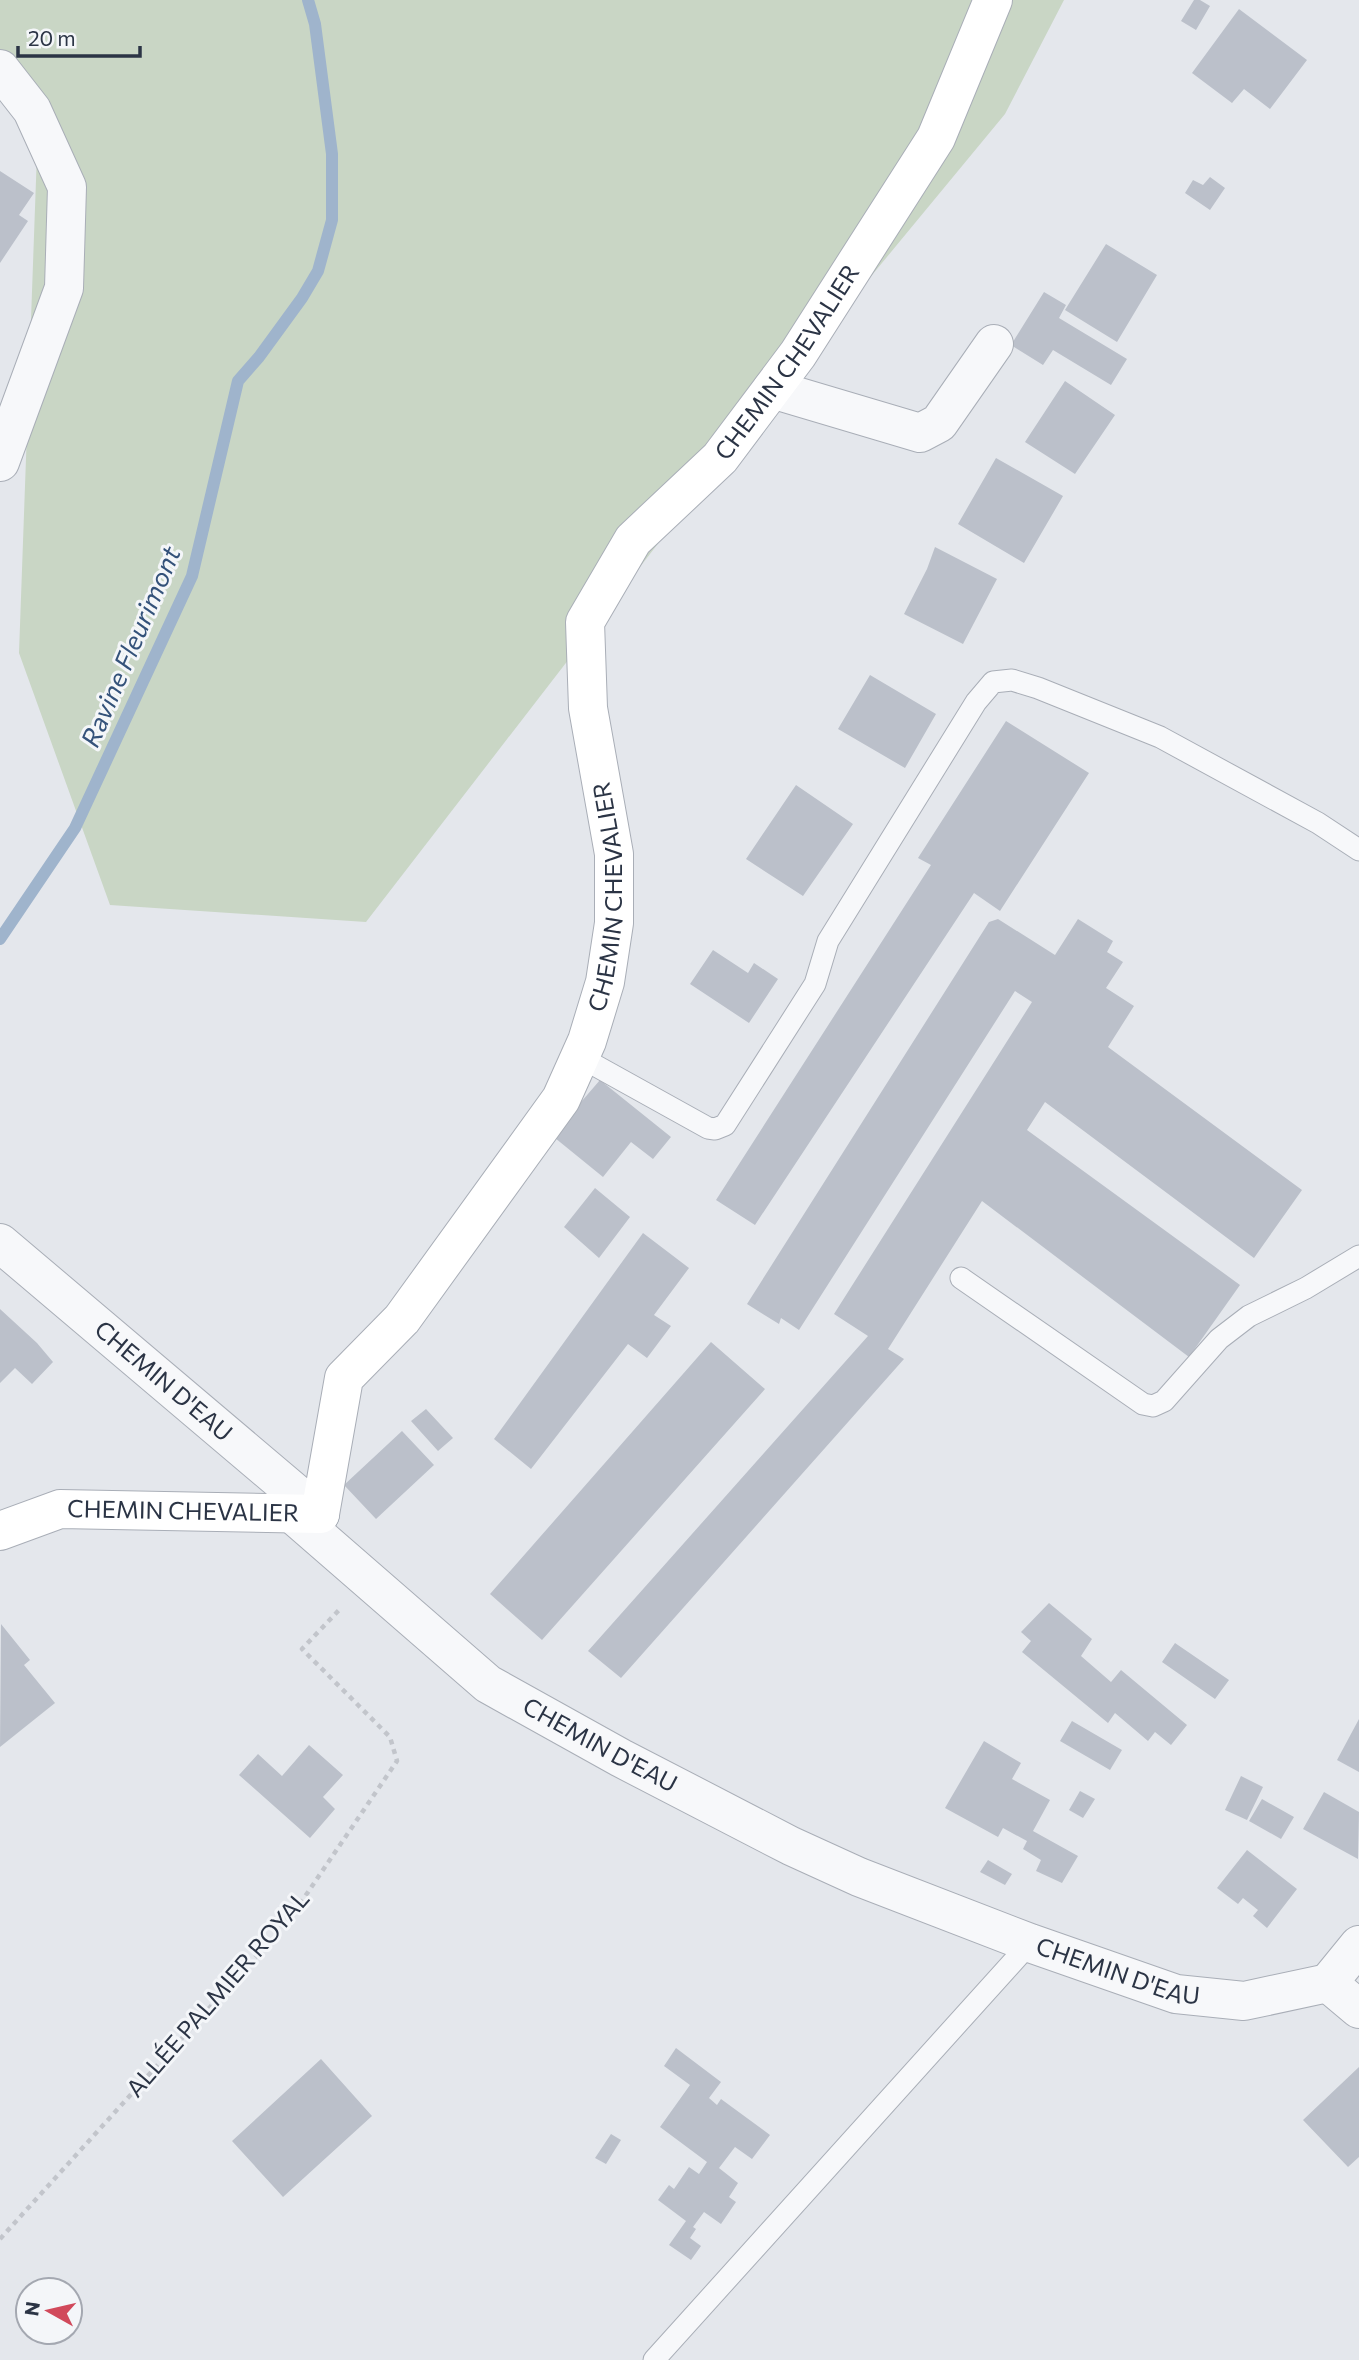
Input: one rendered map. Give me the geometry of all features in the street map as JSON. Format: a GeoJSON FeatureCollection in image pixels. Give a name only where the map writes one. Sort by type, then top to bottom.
{"type":"FeatureCollection","features":[{"type":"Feature","properties":{"kind":"street","name":"CHEMIN CHEVALIER"},"geometry":{"type":"LineString","coordinates":[[0,1531],[60,1509],[320,1514],[344,1378],[402,1318],[561,1099],[580,1057],[605,982],[614,923],[614,854],[588,708],[585,622],[633,540],[720,458],[772,389],[873,239],[936,138],[993,0]]}},
{"type":"Feature","properties":{"kind":"street"},"geometry":{"type":"LineString","coordinates":[[0,69],[32,110],[67,187],[64,288],[0,462]]}},
{"type":"Feature","properties":{"kind":"street"},"geometry":{"type":"LineString","coordinates":[[772,389],[920,433],[939,423],[994,344]]}},
{"type":"Feature","properties":{"kind":"street","name":"CHEMIN D'EAU"},"geometry":{"type":"LineString","coordinates":[[0,1243],[320,1514]]}},
{"type":"Feature","properties":{"kind":"street","name":"CHEMIN D'EAU"},"geometry":{"type":"LineString","coordinates":[[320,1514],[297,1518],[488,1684],[621,1758],[802,1851],[859,1877],[1030,1944],[1176,1994],[1244,2001],[1328,1983]]}},
{"type":"Feature","properties":{"kind":"street"},"geometry":{"type":"LineString","coordinates":[[1359,1945],[1328,1983],[1359,2009]]}},
{"type":"Feature","properties":{"kind":"lane"},"geometry":{"type":"LineString","coordinates":[[580,1057],[708,1128],[715,1129],[725,1125],[815,984],[828,941],[976,702],[993,682],[1012,680],[1038,688],[1160,737],[1318,823],[1359,850]]}},
{"type":"Feature","properties":{"kind":"lane"},"geometry":{"type":"LineString","coordinates":[[961,1278],[1143,1404],[1153,1406],[1164,1401],[1219,1339],[1249,1316],[1359,1256]]}},
{"type":"Feature","properties":{"kind":"lane"},"geometry":{"type":"LineString","coordinates":[[654,2360],[1030,1944]]}},
{"type":"Feature","properties":{"kind":"path","name":"ALLÉE PALMIER ROYAL"},"geometry":{"type":"LineString","coordinates":[[0,2239],[289,1920],[397,1760],[390,1737],[302,1649],[368,1580]]}},
{"type":"Feature","properties":{"kind":"green space"},"geometry":{"type":"Polygon","coordinates":[[[0,0],[1064,0],[1005,114],[768,401],[366,922],[110,905],[19,653],[39,97],[0,82],[0,0]]]}},
{"type":"Feature","properties":{"kind":"building"},"geometry":{"type":"Polygon","coordinates":[[[1194,0],[1200,0],[1210,6],[1196,30],[1181,21],[1194,0]]]}},
{"type":"Feature","properties":{"kind":"building"},"geometry":{"type":"Polygon","coordinates":[[[1239,9],[1307,60],[1270,109],[1244,89],[1232,103],[1192,73],[1239,9]]]}},
{"type":"Feature","properties":{"kind":"building"},"geometry":{"type":"Polygon","coordinates":[[[0,171],[34,193],[19,215],[28,221],[0,263],[0,171]]]}},
{"type":"Feature","properties":{"kind":"building"},"geometry":{"type":"Polygon","coordinates":[[[1210,177],[1225,188],[1210,210],[1185,193],[1193,180],[1203,185],[1210,177]]]}},
{"type":"Feature","properties":{"kind":"building"},"geometry":{"type":"Polygon","coordinates":[[[1106,244],[1157,275],[1117,342],[1065,310],[1106,244]]]}},
{"type":"Feature","properties":{"kind":"building"},"geometry":{"type":"Polygon","coordinates":[[[1044,292],[1066,305],[1059,318],[1127,359],[1111,385],[1053,350],[1043,365],[1011,345],[1044,292]]]}},
{"type":"Feature","properties":{"kind":"building"},"geometry":{"type":"Polygon","coordinates":[[[1065,381],[1115,415],[1075,474],[1025,442],[1065,381]]]}},
{"type":"Feature","properties":{"kind":"building"},"geometry":{"type":"Polygon","coordinates":[[[996,458],[1063,496],[1024,563],[958,524],[996,458]]]}},
{"type":"Feature","properties":{"kind":"building"},"geometry":{"type":"Polygon","coordinates":[[[935,547],[997,579],[963,644],[904,614],[935,547]]]}},
{"type":"Feature","properties":{"kind":"building"},"geometry":{"type":"Polygon","coordinates":[[[870,675],[936,714],[905,768],[838,729],[870,675]]]}},
{"type":"Feature","properties":{"kind":"building"},"geometry":{"type":"Polygon","coordinates":[[[1006,721],[1089,773],[1000,911],[974,893],[755,1225],[716,1200],[931,865],[918,858],[1006,721]]]}},
{"type":"Feature","properties":{"kind":"building"},"geometry":{"type":"Polygon","coordinates":[[[796,785],[853,824],[803,896],[746,859],[796,785]]]}},
{"type":"Feature","properties":{"kind":"building"},"geometry":{"type":"Polygon","coordinates":[[[998,919],[1055,955],[1078,919],[1113,941],[1107,952],[1123,962],[1106,988],[1134,1006],[1108,1047],[1302,1190],[1254,1258],[1045,1102],[1027,1130],[1240,1285],[1189,1357],[982,1201],[888,1349],[904,1359],[621,1678],[588,1651],[868,1336],[834,1314],[1032,1002],[1015,991],[799,1330],[781,1318],[779,1324],[747,1304],[989,922],[998,919]]]}},
{"type":"Feature","properties":{"kind":"building"},"geometry":{"type":"Polygon","coordinates":[[[713,950],[748,973],[754,963],[778,979],[749,1023],[690,984],[713,950]]]}},
{"type":"Feature","properties":{"kind":"building"},"geometry":{"type":"Polygon","coordinates":[[[600,1080],[671,1137],[653,1159],[631,1142],[603,1177],[555,1138],[569,1116],[600,1080]]]}},
{"type":"Feature","properties":{"kind":"building"},"geometry":{"type":"Polygon","coordinates":[[[595,1188],[630,1217],[599,1258],[564,1227],[595,1188]]]}},
{"type":"Feature","properties":{"kind":"building"},"geometry":{"type":"Polygon","coordinates":[[[643,1233],[689,1268],[654,1315],[671,1326],[647,1358],[628,1344],[531,1469],[494,1439],[643,1233]]]}},
{"type":"Feature","properties":{"kind":"building"},"geometry":{"type":"Polygon","coordinates":[[[0,1309],[37,1343],[53,1362],[32,1384],[15,1368],[0,1383],[0,1309]]]}},
{"type":"Feature","properties":{"kind":"building"},"geometry":{"type":"Polygon","coordinates":[[[711,1342],[765,1389],[542,1640],[490,1594],[711,1342]]]}},
{"type":"Feature","properties":{"kind":"building"},"geometry":{"type":"Polygon","coordinates":[[[426,1409],[453,1438],[438,1451],[411,1421],[426,1409]]]}},
{"type":"Feature","properties":{"kind":"building"},"geometry":{"type":"Polygon","coordinates":[[[402,1431],[434,1465],[376,1519],[344,1485],[402,1431]]]}},
{"type":"Feature","properties":{"kind":"building"},"geometry":{"type":"Polygon","coordinates":[[[1049,1603],[1092,1639],[1081,1656],[1111,1682],[1121,1670],[1187,1725],[1171,1745],[1155,1732],[1148,1741],[1115,1713],[1108,1723],[1022,1652],[1031,1641],[1021,1632],[1049,1603]]]}},
{"type":"Feature","properties":{"kind":"building"},"geometry":{"type":"Polygon","coordinates":[[[1,1624],[30,1660],[24,1665],[55,1703],[0,1747],[1,1624]]]}},
{"type":"Feature","properties":{"kind":"building"},"geometry":{"type":"Polygon","coordinates":[[[1175,1643],[1229,1680],[1215,1699],[1162,1662],[1175,1643]]]}},
{"type":"Feature","properties":{"kind":"building"},"geometry":{"type":"Polygon","coordinates":[[[1359,1719],[1359,1772],[1337,1760],[1359,1719]]]}},
{"type":"Feature","properties":{"kind":"building"},"geometry":{"type":"Polygon","coordinates":[[[1072,1721],[1122,1750],[1110,1770],[1060,1741],[1072,1721]]]}},
{"type":"Feature","properties":{"kind":"building"},"geometry":{"type":"Polygon","coordinates":[[[984,1741],[1021,1763],[1012,1779],[1050,1800],[1033,1831],[1078,1856],[1062,1883],[1036,1871],[1041,1860],[1023,1849],[1027,1841],[1003,1828],[998,1837],[945,1808],[984,1741]]]}},
{"type":"Feature","properties":{"kind":"building"},"geometry":{"type":"Polygon","coordinates":[[[309,1745],[343,1775],[323,1797],[335,1809],[310,1838],[239,1775],[258,1754],[282,1776],[309,1745]]]}},
{"type":"Feature","properties":{"kind":"building"},"geometry":{"type":"Polygon","coordinates":[[[1241,1776],[1263,1787],[1247,1820],[1225,1810],[1241,1776]]]}},
{"type":"Feature","properties":{"kind":"building"},"geometry":{"type":"Polygon","coordinates":[[[1080,1791],[1095,1799],[1083,1818],[1069,1810],[1080,1791]]]}},
{"type":"Feature","properties":{"kind":"building"},"geometry":{"type":"Polygon","coordinates":[[[1324,1792],[1359,1812],[1358,1859],[1303,1829],[1324,1792]]]}},
{"type":"Feature","properties":{"kind":"building"},"geometry":{"type":"Polygon","coordinates":[[[1262,1799],[1294,1817],[1281,1839],[1249,1821],[1262,1799]]]}},
{"type":"Feature","properties":{"kind":"building"},"geometry":{"type":"Polygon","coordinates":[[[1247,1850],[1297,1889],[1267,1928],[1253,1916],[1258,1910],[1243,1898],[1238,1904],[1217,1888],[1247,1850]]]}},
{"type":"Feature","properties":{"kind":"building"},"geometry":{"type":"Polygon","coordinates":[[[988,1860],[1012,1874],[1005,1885],[980,1872],[988,1860]]]}},
{"type":"Feature","properties":{"kind":"building"},"geometry":{"type":"Polygon","coordinates":[[[676,2048],[721,2082],[709,2098],[717,2105],[721,2099],[770,2135],[752,2159],[735,2147],[719,2168],[738,2183],[729,2197],[736,2202],[721,2224],[704,2212],[693,2227],[696,2229],[690,2238],[701,2246],[691,2260],[669,2245],[686,2221],[658,2200],[669,2185],[674,2189],[689,2167],[699,2174],[707,2162],[660,2127],[690,2085],[664,2066],[676,2048]]]}},
{"type":"Feature","properties":{"kind":"building"},"geometry":{"type":"Polygon","coordinates":[[[321,2059],[372,2116],[283,2197],[232,2141],[321,2059]]]}},
{"type":"Feature","properties":{"kind":"building"},"geometry":{"type":"Polygon","coordinates":[[[1359,2067],[1359,2157],[1348,2167],[1303,2120],[1359,2067]]]}},
{"type":"Feature","properties":{"kind":"building"},"geometry":{"type":"Polygon","coordinates":[[[611,2134],[621,2140],[606,2164],[595,2158],[611,2134]]]}},
{"type":"Feature","properties":{"kind":"waterway","name":"Ravine Fleurimont"},"geometry":{"type":"LineString","coordinates":[[0,939],[75,828],[192,576],[238,381],[302,298],[318,271],[332,220],[332,154],[315,24],[308,0]]}}]}
